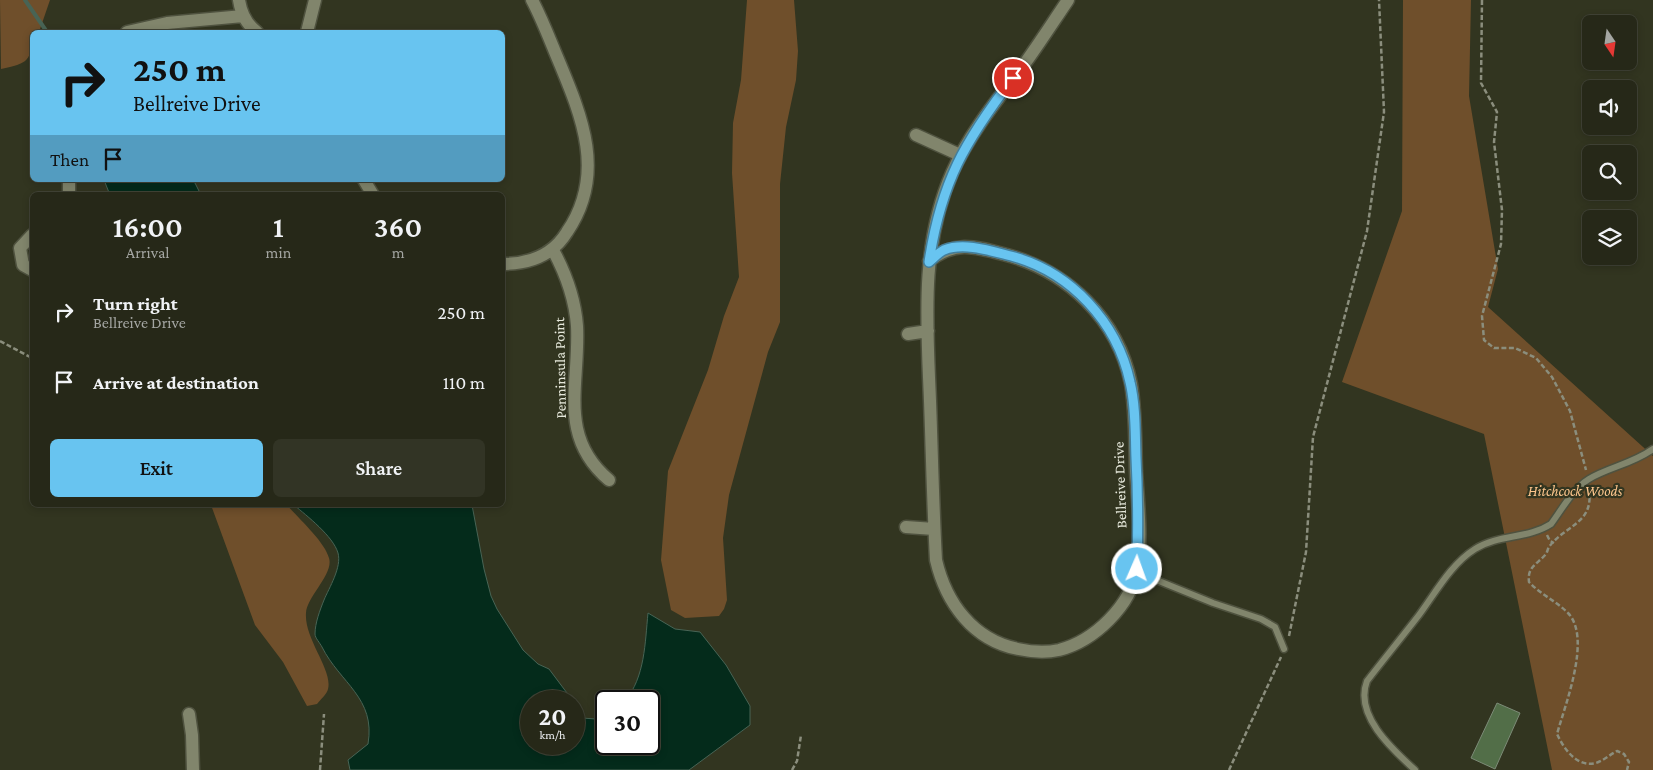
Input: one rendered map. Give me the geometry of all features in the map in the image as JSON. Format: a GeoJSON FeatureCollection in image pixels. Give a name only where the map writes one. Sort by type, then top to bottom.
{"type":"FeatureCollection","features":[{"type":"Feature","properties":{"kind":"street"},"geometry":{"type":"LineString","coordinates":[[239,0],[243,16],[255,30]]}},
{"type":"Feature","properties":{"kind":"street"},"geometry":{"type":"LineString","coordinates":[[308,30],[315,0]]}},
{"type":"Feature","properties":{"kind":"street"},"geometry":{"type":"LineString","coordinates":[[505,264],[521,262],[544,255],[560,244],[578,214],[584,193],[588,160],[584,131],[575,99],[532,0]]}},
{"type":"Feature","properties":{"kind":"street","name":"Bellreive Drive"},"geometry":{"type":"LineString","coordinates":[[929,262],[942,251],[953,247],[984,249],[1024,260],[1067,283],[1081,295],[1104,322],[1121,352],[1127,368],[1133,402],[1138,528],[1136,575],[1122,605],[1095,632],[1069,647],[1045,652],[1006,647],[984,636],[968,623],[950,600],[942,581],[936,560],[934,529],[927,285],[929,262],[944,194],[960,155],[976,129],[1049,30],[1068,0]]}},
{"type":"Feature","properties":{"kind":"street"},"geometry":{"type":"LineString","coordinates":[[136,30],[167,23],[243,16]]}},
{"type":"Feature","properties":{"kind":"street"},"geometry":{"type":"LineString","coordinates":[[916,135],[960,155]]}},
{"type":"Feature","properties":{"kind":"street"},"geometry":{"type":"LineString","coordinates":[[30,237],[20,248],[23,265],[30,269]]}},
{"type":"Feature","properties":{"kind":"street","name":"Penninsula Point"},"geometry":{"type":"LineString","coordinates":[[553,250],[568,283],[575,311],[577,328],[574,400],[580,440],[589,460],[609,480]]}},
{"type":"Feature","properties":{"kind":"street"},"geometry":{"type":"LineString","coordinates":[[908,334],[928,331]]}},
{"type":"Feature","properties":{"kind":"street"},"geometry":{"type":"LineString","coordinates":[[906,527],[934,529]]}},
{"type":"Feature","properties":{"kind":"street"},"geometry":{"type":"LineString","coordinates":[[189,714],[193,770]]}},
{"type":"Feature","properties":{"kind":"lane"},"geometry":{"type":"LineString","coordinates":[[1415,770],[1395,752],[1369,717],[1364,699],[1364,688],[1367,681],[1460,558],[1490,541],[1533,533],[1546,527],[1588,480],[1624,465],[1653,449]]}},
{"type":"Feature","properties":{"kind":"lane"},"geometry":{"type":"LineString","coordinates":[[1136,575],[1149,576],[1213,603],[1261,619],[1275,628],[1284,648]]}},
{"type":"Feature","properties":{"kind":"path"},"geometry":{"type":"LineString","coordinates":[[1229,770],[1292,626],[1306,552],[1313,438],[1367,231],[1384,112],[1379,0]]}},
{"type":"Feature","properties":{"kind":"path"},"geometry":{"type":"LineString","coordinates":[[1482,0],[1481,83],[1497,112],[1494,142],[1502,210],[1500,244],[1482,316],[1484,340],[1494,348],[1514,348],[1536,358],[1552,377],[1570,411],[1584,458],[1591,501],[1585,516],[1549,547],[1546,554],[1536,561],[1528,576],[1528,582],[1569,614],[1577,629],[1578,644],[1570,690],[1557,734],[1562,745],[1572,757],[1585,763],[1597,763],[1617,751],[1624,754],[1629,762],[1627,770]]}},
{"type":"Feature","properties":{"kind":"path"},"geometry":{"type":"LineString","coordinates":[[0,341],[30,357]]}},
{"type":"Feature","properties":{"kind":"path"},"geometry":{"type":"LineString","coordinates":[[320,770],[324,714]]}},
{"type":"Feature","properties":{"kind":"path"},"geometry":{"type":"LineString","coordinates":[[792,770],[797,761],[802,735]]}},
{"type":"Feature","properties":{"kind":"green space"},"geometry":{"type":"Polygon","coordinates":[[[0,0],[50,0],[40,30],[30,30],[30,52],[27,60],[23,63],[1,69],[0,0]]]}},
{"type":"Feature","properties":{"kind":"green space"},"geometry":{"type":"Polygon","coordinates":[[[747,0],[794,0],[798,51],[796,80],[786,127],[780,184],[780,322],[768,352],[729,495],[723,538],[727,600],[719,616],[685,618],[671,610],[661,560],[668,471],[708,370],[724,316],[739,277],[732,173],[733,123],[741,80],[747,0]]]}},
{"type":"Feature","properties":{"kind":"green space","name":"Hitchcock Woods"},"geometry":{"type":"Polygon","coordinates":[[[1403,0],[1471,0],[1469,96],[1498,269],[1488,307],[1653,456],[1653,770],[1552,770],[1484,434],[1342,382],[1402,211],[1403,0]]]}},
{"type":"Feature","properties":{"kind":"green space"},"geometry":{"type":"Polygon","coordinates":[[[212,507],[289,507],[327,552],[329,558],[328,571],[307,606],[306,613],[309,633],[323,663],[328,681],[328,689],[317,704],[307,706],[283,662],[255,625],[212,507]]]}},
{"type":"Feature","properties":{"kind":"shaded area"},"geometry":{"type":"Polygon","coordinates":[[[105,182],[194,182],[200,192],[109,192],[105,182]]]}},
{"type":"Feature","properties":{"kind":"shaded area"},"geometry":{"type":"Polygon","coordinates":[[[296,507],[472,507],[484,569],[491,596],[497,609],[523,650],[538,664],[549,669],[565,690],[520,690],[520,755],[585,755],[585,718],[595,719],[595,755],[660,755],[660,690],[633,690],[643,659],[648,613],[675,629],[700,632],[726,665],[750,706],[750,725],[689,770],[350,770],[348,760],[368,744],[369,728],[367,714],[362,703],[329,660],[315,634],[319,612],[337,571],[339,559],[335,547],[325,533],[296,507]]]}},
{"type":"Feature","properties":{"kind":"building"},"geometry":{"type":"Polygon","coordinates":[[[1497,703],[1520,713],[1495,769],[1471,758],[1497,703]]]}},
{"type":"Feature","properties":{"kind":"waterway"},"geometry":{"type":"LineString","coordinates":[[25,0],[46,30]]}},
{"type":"Feature","properties":{"kind":"route"},"geometry":{"type":"LineString","coordinates":[[1013,78],[976,129],[960,155],[938,214],[929,262],[942,251],[953,247],[984,249],[1024,260],[1052,273],[1067,283],[1081,295],[1104,322],[1121,352],[1131,384],[1137,476],[1137,569]]}}]}
